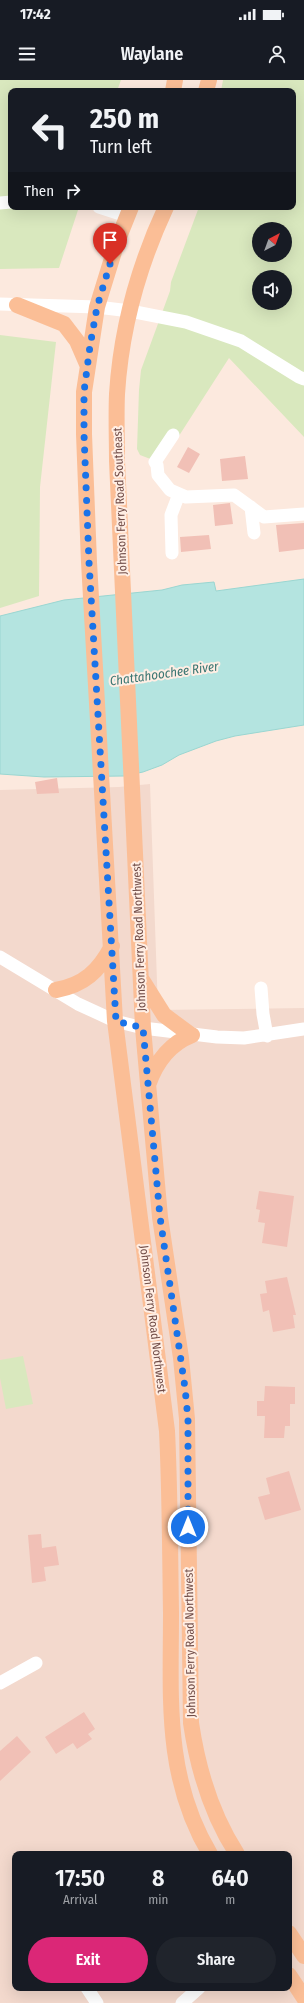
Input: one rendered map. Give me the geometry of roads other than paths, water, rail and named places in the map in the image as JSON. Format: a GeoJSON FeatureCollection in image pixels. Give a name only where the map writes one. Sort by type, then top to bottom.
{"type":"FeatureCollection","features":[{"type":"Feature","properties":{"kind":"main road","name":"Johnson Ferry Road Southeast"},"geometry":{"type":"LineString","coordinates":[[134,801],[117,461],[117,393],[130,311],[146,258],[165,210]]}},
{"type":"Feature","properties":{"kind":"main road"},"geometry":{"type":"LineString","coordinates":[[88,365],[97,307],[106,275],[129,212]]}},
{"type":"Feature","properties":{"kind":"main road"},"geometry":{"type":"LineString","coordinates":[[17,305],[64,324],[77,341],[88,365]]}},
{"type":"Feature","properties":{"kind":"main road","name":"Johnson Ferry Road Northwest"},"geometry":{"type":"LineString","coordinates":[[88,365],[84,392],[84,434],[89,562],[116,1021],[124,1097],[167,1431],[169,1472],[171,1707],[175,1757],[180,1786],[188,1810],[208,1851]]}},
{"type":"Feature","properties":{"kind":"main road","name":"Johnson Ferry Road Northwest"},"geometry":{"type":"LineString","coordinates":[[134,801],[143,1028],[148,1086],[160,1217],[183,1373],[188,1419],[191,1723],[199,1766],[210,1802],[225,1834],[235,1851]]}},
{"type":"Feature","properties":{"kind":"main road"},"geometry":{"type":"LineString","coordinates":[[56,990],[68,988],[87,979],[102,963],[112,946]]}},
{"type":"Feature","properties":{"kind":"main road"},"geometry":{"type":"LineString","coordinates":[[141,979],[164,1015],[191,1035],[179,1041],[166,1053],[157,1064],[148,1086]]}},
{"type":"Feature","properties":{"kind":"main road"},"geometry":{"type":"LineString","coordinates":[[292,1938],[304,1956]]}},
{"type":"Feature","properties":{"kind":"main road"},"geometry":{"type":"LineString","coordinates":[[292,1980],[304,1998]]}},
{"type":"Feature","properties":{"kind":"street"},"geometry":{"type":"LineString","coordinates":[[117,210],[129,212]]}},
{"type":"Feature","properties":{"kind":"street"},"geometry":{"type":"LineString","coordinates":[[0,304],[97,307],[130,311],[186,322],[242,341],[304,379]]}},
{"type":"Feature","properties":{"kind":"street"},"geometry":{"type":"LineString","coordinates":[[173,435],[155,462],[157,465],[158,475],[170,490],[186,497],[234,495],[264,517],[304,514]]}},
{"type":"Feature","properties":{"kind":"street"},"geometry":{"type":"LineString","coordinates":[[172,553],[171,515],[179,494]]}},
{"type":"Feature","properties":{"kind":"street"},"geometry":{"type":"LineString","coordinates":[[251,507],[254,533]]}},
{"type":"Feature","properties":{"kind":"street"},"geometry":{"type":"LineString","coordinates":[[0,957],[78,1004],[116,1021],[143,1028],[191,1035],[244,1038],[267,1036],[304,1029]]}},
{"type":"Feature","properties":{"kind":"street"},"geometry":{"type":"LineString","coordinates":[[261,988],[263,1014],[267,1036]]}},
{"type":"Feature","properties":{"kind":"street"},"geometry":{"type":"LineString","coordinates":[[0,1683],[36,1663]]}},
{"type":"Feature","properties":{"kind":"street"},"geometry":{"type":"LineString","coordinates":[[89,1991],[97,2003]]}},
{"type":"Feature","properties":{"kind":"street"},"geometry":{"type":"LineString","coordinates":[[182,2003],[196,1991]]}},
{"type":"Feature","properties":{"kind":"water","name":"Chattahoochee River"},"geometry":{"type":"Polygon","coordinates":[[[304,579],[304,725],[235,736],[216,741],[179,755],[162,765],[143,772],[124,776],[44,777],[0,774],[0,616],[64,600],[162,590],[182,585],[214,582],[216,591],[304,579]]]}}]}
